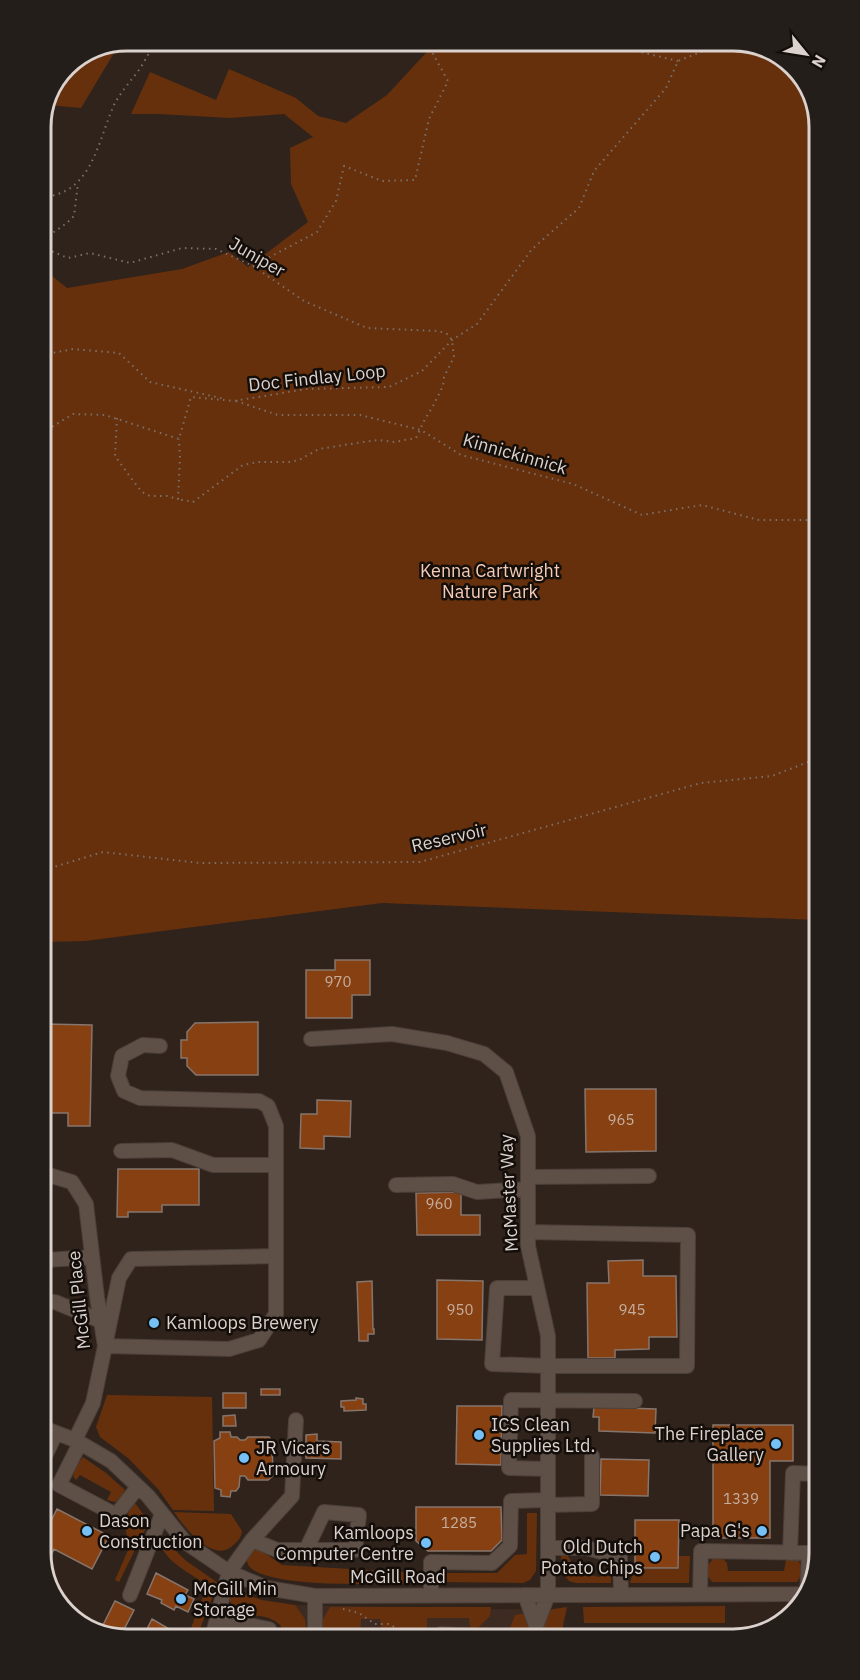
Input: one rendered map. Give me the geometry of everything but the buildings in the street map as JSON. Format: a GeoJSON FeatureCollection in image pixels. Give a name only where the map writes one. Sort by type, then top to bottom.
{"type":"FeatureCollection","features":[{"type":"Feature","properties":{"kind":"street","name":"McMaster Way"},"geometry":{"type":"LineString","coordinates":[[311,1039],[392,1034],[447,1043],[484,1054],[506,1072],[528,1136],[528,1246],[548,1336],[548,1595]]}},
{"type":"Feature","properties":{"kind":"street"},"geometry":{"type":"LineString","coordinates":[[160,1046],[143,1045],[122,1056],[118,1076],[124,1091],[140,1098],[259,1101],[268,1106],[276,1126],[276,1165],[276,1256],[276,1314],[259,1340],[229,1349],[105,1346],[119,1278],[131,1259],[276,1256]]}},
{"type":"Feature","properties":{"kind":"street"},"geometry":{"type":"LineString","coordinates":[[121,1151],[172,1150],[213,1164],[276,1165]]}},
{"type":"Feature","properties":{"kind":"street","name":"McGill Place"},"geometry":{"type":"LineString","coordinates":[[51,1176],[72,1182],[86,1204],[105,1346],[93,1403],[59,1485],[116,1515],[138,1487]]}},
{"type":"Feature","properties":{"kind":"street"},"geometry":{"type":"LineString","coordinates":[[396,1185],[453,1184],[477,1192],[528,1183],[649,1176]]}},
{"type":"Feature","properties":{"kind":"street"},"geometry":{"type":"LineString","coordinates":[[528,1232],[688,1235],[687,1366],[492,1364],[497,1288],[537,1288]]}},
{"type":"Feature","properties":{"kind":"street"},"geometry":{"type":"LineString","coordinates":[[51,1260],[92,1257]]}},
{"type":"Feature","properties":{"kind":"street"},"geometry":{"type":"LineString","coordinates":[[51,1302],[101,1321]]}},
{"type":"Feature","properties":{"kind":"street"},"geometry":{"type":"LineString","coordinates":[[548,1469],[509,1468],[511,1400],[635,1401]]}},
{"type":"Feature","properties":{"kind":"street"},"geometry":{"type":"LineString","coordinates":[[214,1629],[229,1572],[252,1540],[292,1496],[296,1420]]}},
{"type":"Feature","properties":{"kind":"street","name":"McGill Road"},"geometry":{"type":"LineString","coordinates":[[51,1431],[111,1461],[138,1487],[185,1542],[229,1572],[267,1588],[315,1596],[797,1594]]}},
{"type":"Feature","properties":{"kind":"street"},"geometry":{"type":"LineString","coordinates":[[431,1595],[431,1562],[492,1563],[510,1546],[511,1501],[592,1504],[592,1456]]}},
{"type":"Feature","properties":{"kind":"street"},"geometry":{"type":"LineString","coordinates":[[790,1553],[793,1473],[809,1474]]}},
{"type":"Feature","properties":{"kind":"street"},"geometry":{"type":"LineString","coordinates":[[130,1594],[162,1514]]}},
{"type":"Feature","properties":{"kind":"street"},"geometry":{"type":"LineString","coordinates":[[252,1540],[277,1550],[306,1550]]}},
{"type":"Feature","properties":{"kind":"street"},"geometry":{"type":"LineString","coordinates":[[548,1548],[586,1548],[620,1557],[621,1594]]}},
{"type":"Feature","properties":{"kind":"street"},"geometry":{"type":"LineString","coordinates":[[700,1594],[701,1551],[809,1553]]}},
{"type":"Feature","properties":{"kind":"street"},"geometry":{"type":"LineString","coordinates":[[525,1595],[536,1629]]}},
{"type":"Feature","properties":{"kind":"street"},"geometry":{"type":"LineString","coordinates":[[536,1629],[548,1595]]}},
{"type":"Feature","properties":{"kind":"street"},"geometry":{"type":"LineString","coordinates":[[315,1596],[315,1629]]}},
{"type":"Feature","properties":{"kind":"street"},"geometry":{"type":"LineString","coordinates":[[217,1619],[268,1629]]}},
{"type":"Feature","properties":{"kind":"path"},"geometry":{"type":"LineString","coordinates":[[51,196],[71,189],[78,183],[90,165],[120,94],[150,51]]}},
{"type":"Feature","properties":{"kind":"path"},"geometry":{"type":"LineString","coordinates":[[253,266],[317,232],[336,201],[344,166],[382,181],[415,180],[429,118],[448,81],[432,51]]}},
{"type":"Feature","properties":{"kind":"path"},"geometry":{"type":"LineString","coordinates":[[636,51],[678,61],[704,51]]}},
{"type":"Feature","properties":{"kind":"path","name":"Doc Findlay Loop"},"geometry":{"type":"LineString","coordinates":[[179,440],[191,397],[234,400],[306,389],[389,387],[422,371],[452,340],[477,324],[532,249],[579,208],[594,171],[666,88],[678,61]]}},
{"type":"Feature","properties":{"kind":"path"},"geometry":{"type":"LineString","coordinates":[[51,234],[67,224],[74,216],[78,183]]}},
{"type":"Feature","properties":{"kind":"path","name":"Juniper"},"geometry":{"type":"LineString","coordinates":[[51,251],[68,258],[90,253],[130,263],[182,248],[216,249],[253,266],[304,301],[367,328],[439,332],[447,334],[452,340]]}},
{"type":"Feature","properties":{"kind":"path"},"geometry":{"type":"LineString","coordinates":[[117,418],[115,456],[142,492],[150,496],[167,496],[193,502],[243,465],[258,462],[289,462],[299,460],[319,449],[354,443],[379,440],[394,442],[416,438],[434,406],[454,357],[452,340]]}},
{"type":"Feature","properties":{"kind":"path","name":"Kinnickinnick"},"geometry":{"type":"LineString","coordinates":[[51,353],[73,349],[119,353],[150,382],[234,400],[278,415],[360,415],[421,430],[461,455],[573,484],[642,515],[702,505],[759,520],[809,520]]}},
{"type":"Feature","properties":{"kind":"path"},"geometry":{"type":"LineString","coordinates":[[51,427],[73,414],[105,415],[179,440],[178,499]]}},
{"type":"Feature","properties":{"kind":"path","name":"Reservoir"},"geometry":{"type":"LineString","coordinates":[[51,868],[103,852],[200,863],[420,862],[701,783],[772,776],[809,762]]}},
{"type":"Feature","properties":{"kind":"path"},"geometry":{"type":"LineString","coordinates":[[341,1608],[359,1613],[375,1624],[388,1624],[399,1629]]}},
{"type":"Feature","properties":{"kind":"shaded area"},"geometry":{"type":"Polygon","coordinates":[[[295,1605],[554,1610],[553,1629],[291,1629],[295,1605]]]}},
{"type":"Feature","properties":{"kind":"green space","name":"Kenna Cartwright Nature Park"},"geometry":{"type":"Polygon","coordinates":[[[428,51],[748,52],[776,65],[776,84],[795,84],[799,89],[808,112],[809,127],[809,920],[382,903],[85,941],[51,942],[51,275],[67,288],[182,269],[229,252],[248,267],[308,222],[291,184],[290,148],[313,137],[284,114],[230,118],[131,114],[150,72],[216,100],[229,69],[296,98],[318,116],[346,123],[387,95],[428,51]]]}},
{"type":"Feature","properties":{"kind":"green space"},"geometry":{"type":"Polygon","coordinates":[[[115,52],[81,108],[55,106],[59,93],[77,70],[98,57],[115,52]]]}},
{"type":"Feature","properties":{"kind":"green space"},"geometry":{"type":"Polygon","coordinates":[[[107,1395],[212,1397],[214,1511],[173,1510],[158,1489],[128,1458],[100,1437],[96,1427],[107,1395]]]}},
{"type":"Feature","properties":{"kind":"green space"},"geometry":{"type":"Polygon","coordinates":[[[83,1457],[125,1490],[121,1498],[115,1502],[107,1500],[111,1492],[80,1475],[76,1480],[73,1476],[83,1457]]]}},
{"type":"Feature","properties":{"kind":"green space"},"geometry":{"type":"Polygon","coordinates":[[[135,1503],[149,1522],[119,1582],[115,1580],[129,1548],[125,1526],[130,1506],[135,1503]]]}},
{"type":"Feature","properties":{"kind":"green space"},"geometry":{"type":"Polygon","coordinates":[[[174,1512],[231,1514],[242,1531],[241,1536],[231,1547],[215,1550],[191,1534],[174,1512]]]}},
{"type":"Feature","properties":{"kind":"green space"},"geometry":{"type":"Polygon","coordinates":[[[527,1513],[537,1513],[536,1571],[530,1580],[523,1583],[441,1582],[441,1573],[497,1573],[515,1555],[527,1554],[527,1513]]]}},
{"type":"Feature","properties":{"kind":"green space"},"geometry":{"type":"Polygon","coordinates":[[[161,1536],[185,1560],[218,1583],[200,1629],[191,1629],[207,1585],[169,1558],[161,1544],[161,1536]]]}},
{"type":"Feature","properties":{"kind":"green space"},"geometry":{"type":"Polygon","coordinates":[[[252,1549],[259,1549],[282,1565],[419,1573],[420,1583],[349,1584],[284,1580],[260,1573],[248,1563],[252,1549]]]}},
{"type":"Feature","properties":{"kind":"green space"},"geometry":{"type":"Polygon","coordinates":[[[561,1554],[567,1554],[576,1568],[589,1574],[600,1577],[611,1570],[611,1583],[569,1581],[562,1573],[561,1554]]]}},
{"type":"Feature","properties":{"kind":"green space"},"geometry":{"type":"Polygon","coordinates":[[[679,1556],[690,1556],[689,1583],[630,1583],[634,1569],[679,1569],[679,1556]]]}},
{"type":"Feature","properties":{"kind":"green space"},"geometry":{"type":"Polygon","coordinates":[[[793,1558],[798,1560],[801,1568],[797,1582],[712,1582],[707,1575],[707,1566],[713,1559],[723,1559],[727,1563],[728,1571],[784,1571],[786,1560],[793,1558]]]}},
{"type":"Feature","properties":{"kind":"green space"},"geometry":{"type":"Polygon","coordinates":[[[230,1589],[262,1600],[295,1605],[305,1619],[306,1629],[280,1629],[281,1626],[273,1620],[239,1612],[233,1608],[230,1601],[230,1589]]]}},
{"type":"Feature","properties":{"kind":"green space"},"geometry":{"type":"Polygon","coordinates":[[[725,1606],[725,1623],[584,1623],[583,1607],[725,1606]]]}},
{"type":"Feature","properties":{"kind":"green space"},"geometry":{"type":"Polygon","coordinates":[[[330,1607],[491,1607],[490,1616],[477,1629],[470,1628],[469,1618],[427,1618],[427,1629],[381,1629],[380,1619],[361,1619],[360,1629],[322,1629],[323,1619],[330,1607]]]}},
{"type":"Feature","properties":{"kind":"green space"},"geometry":{"type":"Polygon","coordinates":[[[567,1607],[562,1629],[510,1629],[515,1615],[567,1607]]]}},
{"type":"Feature","properties":{"kind":"place","name":"Kamloops Brewery"},"geometry":{"type":"Point","coordinates":[154,1323]}},
{"type":"Feature","properties":{"kind":"place","name":"ICS Clean Supplies Ltd."},"geometry":{"type":"Point","coordinates":[479,1435]}},
{"type":"Feature","properties":{"kind":"place","name":"The Fireplace Gallery"},"geometry":{"type":"Point","coordinates":[776,1444]}},
{"type":"Feature","properties":{"kind":"place","name":"JR Vicars Armoury"},"geometry":{"type":"Point","coordinates":[244,1458]}},
{"type":"Feature","properties":{"kind":"place","name":"Dason Construction"},"geometry":{"type":"Point","coordinates":[87,1531]}},
{"type":"Feature","properties":{"kind":"place","name":"Papa G's"},"geometry":{"type":"Point","coordinates":[762,1531]}},
{"type":"Feature","properties":{"kind":"place","name":"Kamloops Computer Centre"},"geometry":{"type":"Point","coordinates":[426,1543]}},
{"type":"Feature","properties":{"kind":"place","name":"Old Dutch Potato Chips"},"geometry":{"type":"Point","coordinates":[655,1557]}},
{"type":"Feature","properties":{"kind":"place","name":"McGill Min Storage"},"geometry":{"type":"Point","coordinates":[181,1599]}}]}
